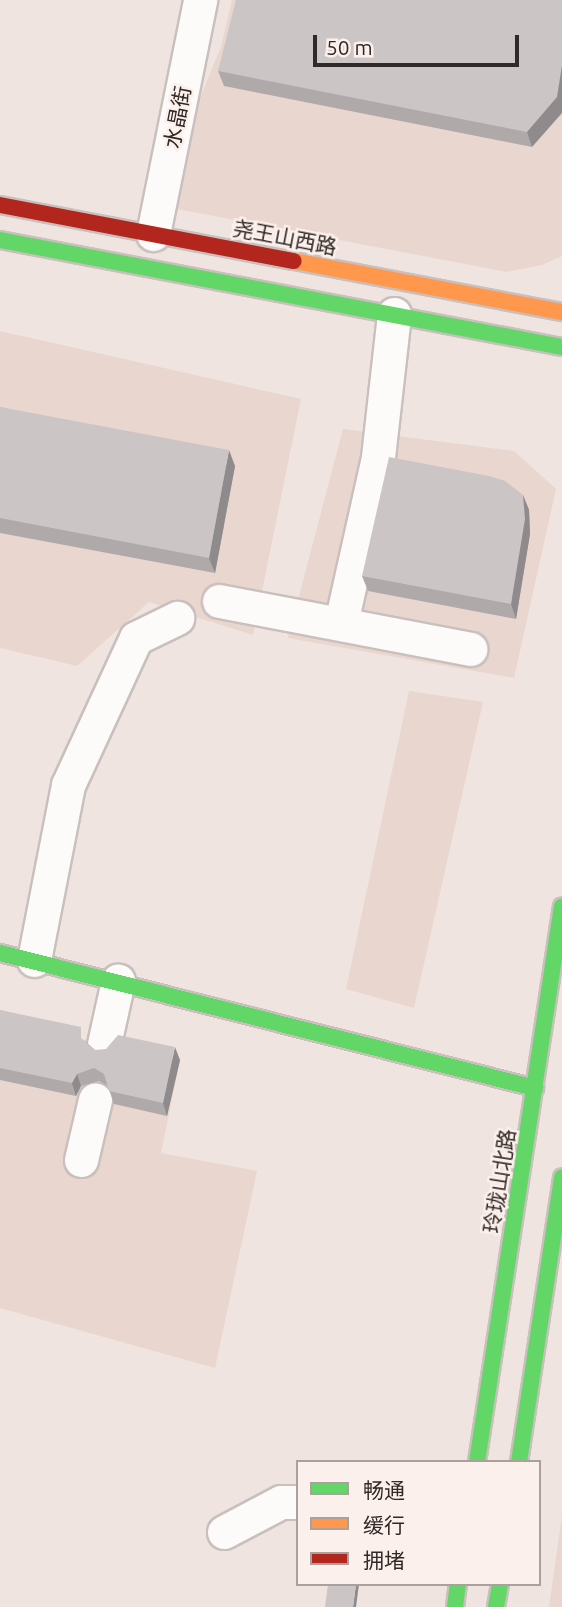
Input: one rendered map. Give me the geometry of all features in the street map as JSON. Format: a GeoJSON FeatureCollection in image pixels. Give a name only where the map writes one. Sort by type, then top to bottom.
{"type":"FeatureCollection","features":[{"type":"Feature","properties":{"kind":"main road","name":"尧王山西路"},"geometry":{"type":"LineString","coordinates":[[0,205],[562,312]]}},
{"type":"Feature","properties":{"kind":"main road"},"geometry":{"type":"LineString","coordinates":[[0,240],[562,347]]}},
{"type":"Feature","properties":{"kind":"main road","name":"玲珑山北路"},"geometry":{"type":"LineString","coordinates":[[477,1460],[562,906]]}},
{"type":"Feature","properties":{"kind":"main road"},"geometry":{"type":"LineString","coordinates":[[0,953],[535,1088]]}},
{"type":"Feature","properties":{"kind":"main road"},"geometry":{"type":"LineString","coordinates":[[519,1460],[562,1177]]}},
{"type":"Feature","properties":{"kind":"main road"},"geometry":{"type":"LineString","coordinates":[[455,1607],[458,1586]]}},
{"type":"Feature","properties":{"kind":"main road"},"geometry":{"type":"LineString","coordinates":[[496,1607],[500,1586]]}},
{"type":"Feature","properties":{"kind":"street","name":"水晶街"},"geometry":{"type":"LineString","coordinates":[[153,234],[200,0]]}},
{"type":"Feature","properties":{"kind":"street"},"geometry":{"type":"LineString","coordinates":[[341,623],[378,457],[394,314]]}},
{"type":"Feature","properties":{"kind":"street"},"geometry":{"type":"LineString","coordinates":[[219,601],[470,649]]}},
{"type":"Feature","properties":{"kind":"street"},"geometry":{"type":"LineString","coordinates":[[34,960],[68,785],[136,638],[177,618]]}},
{"type":"Feature","properties":{"kind":"street"},"geometry":{"type":"LineString","coordinates":[[104,1044],[118,981]]}},
{"type":"Feature","properties":{"kind":"street"},"geometry":{"type":"LineString","coordinates":[[81,1160],[95,1100]]}},
{"type":"Feature","properties":{"kind":"street"},"geometry":{"type":"LineString","coordinates":[[225,1532],[281,1502],[296,1502]]}},
{"type":"Feature","properties":{"kind":"shaded area"},"geometry":{"type":"Polygon","coordinates":[[[232,0],[562,0],[562,256],[542,265],[507,272],[177,209],[187,129],[221,47],[232,0]]]}},
{"type":"Feature","properties":{"kind":"shaded area"},"geometry":{"type":"Polygon","coordinates":[[[0,331],[301,399],[253,635],[149,602],[77,666],[0,648],[0,331]]]}},
{"type":"Feature","properties":{"kind":"shaded area"},"geometry":{"type":"Polygon","coordinates":[[[343,429],[514,451],[556,489],[514,678],[288,638],[343,429]]]}},
{"type":"Feature","properties":{"kind":"shaded area"},"geometry":{"type":"Polygon","coordinates":[[[409,691],[483,702],[414,1008],[346,989],[409,691]]]}},
{"type":"Feature","properties":{"kind":"shaded area"},"geometry":{"type":"Polygon","coordinates":[[[0,1022],[180,1060],[161,1153],[257,1171],[215,1368],[0,1308],[0,1022]]]}},
{"type":"Feature","properties":{"kind":"shaded area"},"geometry":{"type":"Polygon","coordinates":[[[562,1515],[562,1607],[549,1607],[562,1515]]]}},
{"type":"Feature","properties":{"kind":"building"},"geometry":{"type":"Polygon","coordinates":[[[236,0],[562,0],[562,65],[557,97],[527,132],[218,71],[236,0]]]}},
{"type":"Feature","properties":{"kind":"building"},"geometry":{"type":"Polygon","coordinates":[[[0,407],[229,450],[209,558],[0,518],[0,407]]]}},
{"type":"Feature","properties":{"kind":"building"},"geometry":{"type":"Polygon","coordinates":[[[389,457],[489,476],[505,481],[523,495],[525,519],[511,604],[362,576],[389,457]]]}},
{"type":"Feature","properties":{"kind":"building"},"geometry":{"type":"Polygon","coordinates":[[[0,1010],[81,1027],[81,1038],[95,1050],[106,1049],[118,1035],[175,1047],[163,1103],[109,1091],[104,1074],[94,1068],[77,1074],[72,1083],[0,1068],[0,1010]]]}},
{"type":"Feature","properties":{"kind":"building"},"geometry":{"type":"Polygon","coordinates":[[[328,1586],[356,1586],[353,1607],[325,1607],[328,1586]]]}},
{"type":"Feature","properties":{"kind":"traffic: fast"},"geometry":{"type":"LineString","coordinates":[[0,240],[562,347]]}},
{"type":"Feature","properties":{"kind":"traffic: fast"},"geometry":{"type":"LineString","coordinates":[[477,1460],[562,906]]}},
{"type":"Feature","properties":{"kind":"traffic: fast"},"geometry":{"type":"LineString","coordinates":[[0,953],[535,1088]]}},
{"type":"Feature","properties":{"kind":"traffic: fast"},"geometry":{"type":"LineString","coordinates":[[519,1460],[562,1177]]}},
{"type":"Feature","properties":{"kind":"traffic: fast"},"geometry":{"type":"LineString","coordinates":[[455,1607],[458,1586]]}},
{"type":"Feature","properties":{"kind":"traffic: fast"},"geometry":{"type":"LineString","coordinates":[[496,1607],[500,1586]]}},
{"type":"Feature","properties":{"kind":"traffic: slow"},"geometry":{"type":"LineString","coordinates":[[294,261],[562,312]]}},
{"type":"Feature","properties":{"kind":"traffic: jam"},"geometry":{"type":"LineString","coordinates":[[0,205],[294,261]]}}]}
